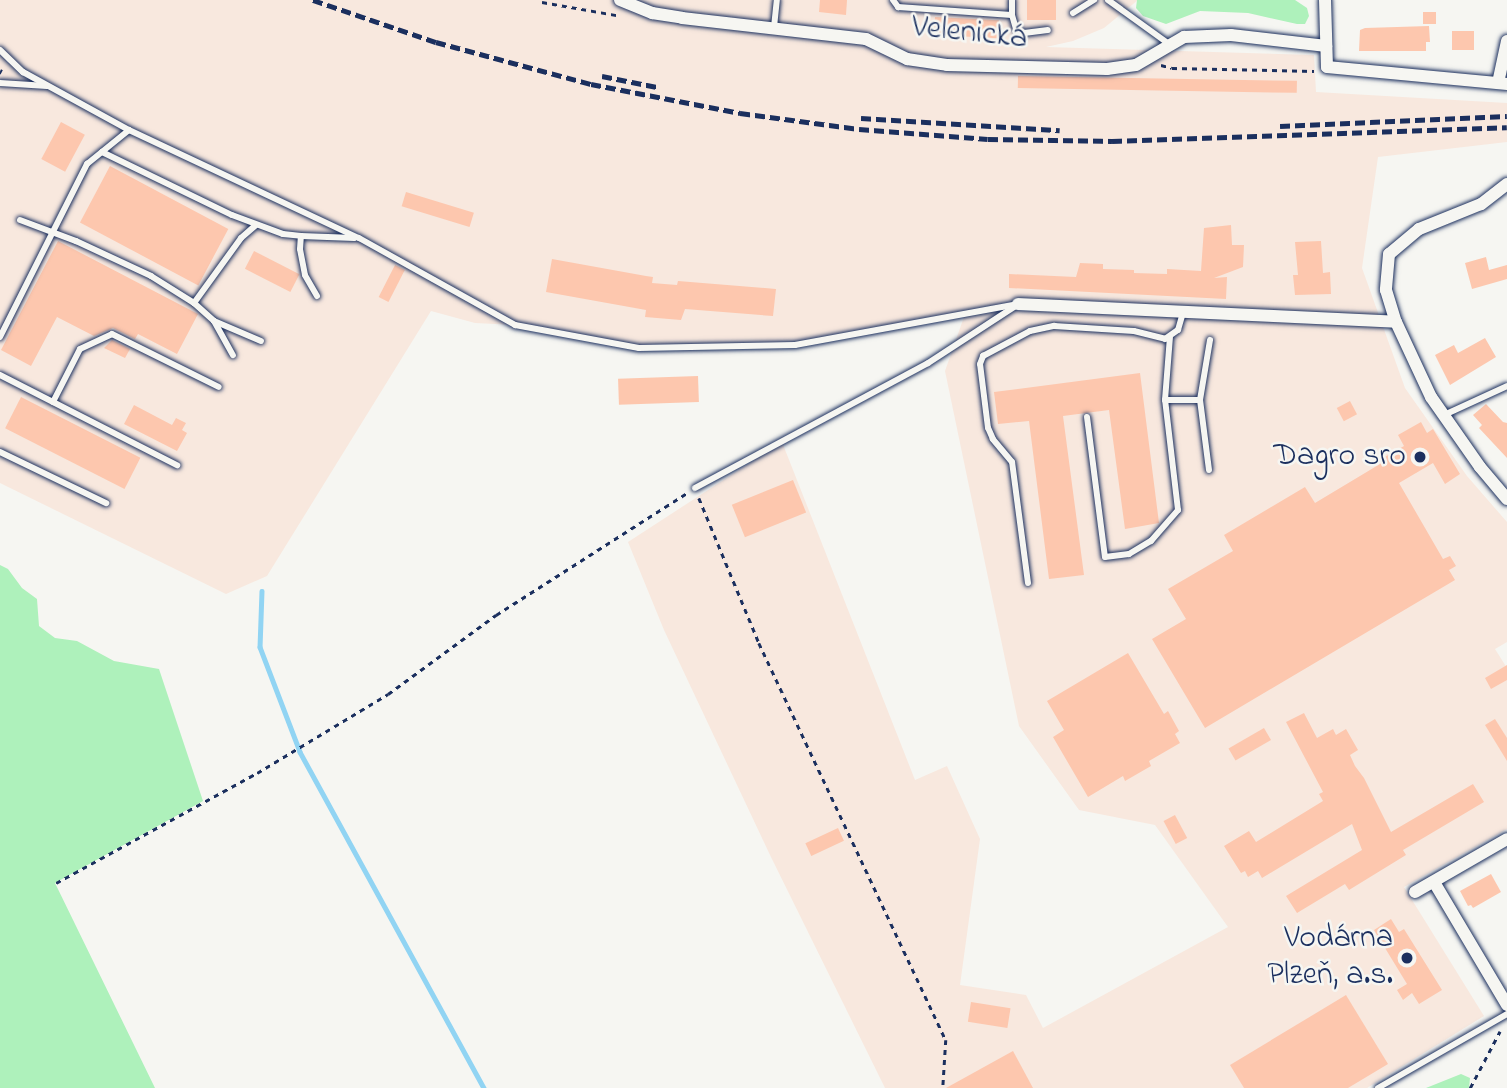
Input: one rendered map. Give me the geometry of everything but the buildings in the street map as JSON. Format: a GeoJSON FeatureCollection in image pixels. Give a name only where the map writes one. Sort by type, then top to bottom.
{"type":"FeatureCollection","features":[{"type":"Feature","properties":{"kind":"street","name":"Velenická"},"geometry":{"type":"LineString","coordinates":[[620,0],[652,13],[866,39],[907,59],[947,65],[1107,69],[1136,65],[1184,37],[1231,35],[1326,46]]}},
{"type":"Feature","properties":{"kind":"street"},"geometry":{"type":"LineString","coordinates":[[1325,0],[1327,67],[1503,83],[1507,41]]}},
{"type":"Feature","properties":{"kind":"street"},"geometry":{"type":"LineString","coordinates":[[1507,184],[1481,204],[1419,229],[1389,254],[1386,290],[1396,322],[1431,397],[1480,467],[1507,499]]}},
{"type":"Feature","properties":{"kind":"street"},"geometry":{"type":"LineString","coordinates":[[1018,304],[1396,322]]}},
{"type":"Feature","properties":{"kind":"street"},"geometry":{"type":"LineString","coordinates":[[1415,892],[1507,839]]}},
{"type":"Feature","properties":{"kind":"street"},"geometry":{"type":"LineString","coordinates":[[1434,882],[1507,1005]]}},
{"type":"Feature","properties":{"kind":"lane"},"geometry":{"type":"LineString","coordinates":[[774,27],[777,0]]}},
{"type":"Feature","properties":{"kind":"lane"},"geometry":{"type":"LineString","coordinates":[[894,0],[898,7],[1012,15]]}},
{"type":"Feature","properties":{"kind":"lane"},"geometry":{"type":"LineString","coordinates":[[1012,0],[1016,29],[1024,33],[1048,30]]}},
{"type":"Feature","properties":{"kind":"lane"},"geometry":{"type":"LineString","coordinates":[[1073,13],[1094,0]]}},
{"type":"Feature","properties":{"kind":"lane"},"geometry":{"type":"LineString","coordinates":[[1108,0],[1168,44]]}},
{"type":"Feature","properties":{"kind":"lane"},"geometry":{"type":"LineString","coordinates":[[0,50],[23,72],[128,130],[359,238],[515,325],[639,348],[795,345],[1018,304]]}},
{"type":"Feature","properties":{"kind":"lane"},"geometry":{"type":"LineString","coordinates":[[0,83],[49,86]]}},
{"type":"Feature","properties":{"kind":"lane"},"geometry":{"type":"LineString","coordinates":[[0,337],[87,164],[128,130]]}},
{"type":"Feature","properties":{"kind":"lane"},"geometry":{"type":"LineString","coordinates":[[102,152],[256,225],[301,236],[359,238]]}},
{"type":"Feature","properties":{"kind":"lane"},"geometry":{"type":"LineString","coordinates":[[20,220],[151,276],[194,303],[214,321],[233,355]]}},
{"type":"Feature","properties":{"kind":"lane"},"geometry":{"type":"LineString","coordinates":[[194,303],[241,238],[256,225]]}},
{"type":"Feature","properties":{"kind":"lane"},"geometry":{"type":"LineString","coordinates":[[301,236],[300,250],[305,275],[317,296]]}},
{"type":"Feature","properties":{"kind":"lane"},"geometry":{"type":"LineString","coordinates":[[695,488],[929,363],[1018,304]]}},
{"type":"Feature","properties":{"kind":"lane"},"geometry":{"type":"LineString","coordinates":[[1028,583],[1012,461],[993,439],[988,428],[980,364],[983,356],[1031,331],[1054,326],[1134,331],[1162,339],[1170,337],[1181,325],[1184,311]]}},
{"type":"Feature","properties":{"kind":"lane"},"geometry":{"type":"LineString","coordinates":[[214,321],[261,341]]}},
{"type":"Feature","properties":{"kind":"lane"},"geometry":{"type":"LineString","coordinates":[[53,402],[80,349],[112,334],[219,387]]}},
{"type":"Feature","properties":{"kind":"lane"},"geometry":{"type":"LineString","coordinates":[[1087,417],[1105,557],[1129,554],[1151,541],[1178,510],[1165,400],[1170,337]]}},
{"type":"Feature","properties":{"kind":"lane"},"geometry":{"type":"LineString","coordinates":[[1209,470],[1200,400],[1210,340]]}},
{"type":"Feature","properties":{"kind":"lane"},"geometry":{"type":"LineString","coordinates":[[0,375],[177,465]]}},
{"type":"Feature","properties":{"kind":"lane"},"geometry":{"type":"LineString","coordinates":[[1444,415],[1507,386]]}},
{"type":"Feature","properties":{"kind":"lane"},"geometry":{"type":"LineString","coordinates":[[1165,400],[1200,400]]}},
{"type":"Feature","properties":{"kind":"lane"},"geometry":{"type":"LineString","coordinates":[[0,452],[106,503]]}},
{"type":"Feature","properties":{"kind":"lane"},"geometry":{"type":"LineString","coordinates":[[1378,1088],[1507,1014]]}},
{"type":"Feature","properties":{"kind":"path"},"geometry":{"type":"LineString","coordinates":[[542,2],[630,18],[652,13]]}},
{"type":"Feature","properties":{"kind":"path"},"geometry":{"type":"LineString","coordinates":[[1150,57],[1172,68],[1309,73],[1327,67]]}},
{"type":"Feature","properties":{"kind":"path"},"geometry":{"type":"LineString","coordinates":[[56,883],[257,774],[376,701],[571,565],[695,488],[759,643],[946,1040],[943,1088]]}},
{"type":"Feature","properties":{"kind":"path"},"geometry":{"type":"LineString","coordinates":[[1469,1088],[1501,1030]]}},
{"type":"Feature","properties":{"kind":"shaded area"},"geometry":{"type":"Polygon","coordinates":[[[0,0],[1138,0],[1104,28],[1073,41],[1046,47],[1314,55],[1316,92],[1507,103],[1507,142],[1378,157],[1362,268],[1405,388],[1467,476],[1507,522],[1507,642],[1495,649],[1507,668],[1507,829],[1404,887],[1484,1016],[1367,1088],[885,1088],[770,855],[664,630],[628,542],[782,442],[915,780],[947,766],[980,839],[960,985],[1026,995],[1043,1028],[1228,927],[1155,825],[1079,810],[1019,726],[945,371],[965,314],[795,345],[639,348],[515,325],[475,323],[431,311],[267,576],[226,594],[0,483],[0,0]]]}},
{"type":"Feature","properties":{"kind":"green space"},"geometry":{"type":"Polygon","coordinates":[[[1137,0],[1295,0],[1307,8],[1309,16],[1305,24],[1297,24],[1248,13],[1200,11],[1166,24],[1143,16],[1136,8],[1137,0]]]}},
{"type":"Feature","properties":{"kind":"green space"},"geometry":{"type":"Polygon","coordinates":[[[0,565],[8,569],[22,588],[37,599],[39,626],[55,638],[77,641],[114,661],[159,669],[203,801],[55,883],[155,1088],[0,1088],[0,565]]]}},
{"type":"Feature","properties":{"kind":"green space"},"geometry":{"type":"Polygon","coordinates":[[[1461,1074],[1470,1078],[1469,1088],[1426,1088],[1461,1074]]]}},
{"type":"Feature","properties":{"kind":"waterway"},"geometry":{"type":"LineString","coordinates":[[262,591],[260,647],[300,752],[484,1088]]}},
{"type":"Feature","properties":{"kind":"railway"},"geometry":{"type":"LineString","coordinates":[[313,0],[436,42],[591,84],[740,113],[859,129],[988,139],[1112,141],[1507,127]]}},
{"type":"Feature","properties":{"kind":"railway"},"geometry":{"type":"LineString","coordinates":[[602,76],[657,87]]}},
{"type":"Feature","properties":{"kind":"railway"},"geometry":{"type":"LineString","coordinates":[[1280,126],[1507,116]]}},
{"type":"Feature","properties":{"kind":"railway"},"geometry":{"type":"LineString","coordinates":[[861,118],[1060,130]]}},
{"type":"Feature","properties":{"kind":"place","name":"Dagro sro"},"geometry":{"type":"Point","coordinates":[1420,457]}},
{"type":"Feature","properties":{"kind":"place","name":"Vodárna Plzeň, a.s."},"geometry":{"type":"Point","coordinates":[1407,958]}}]}
